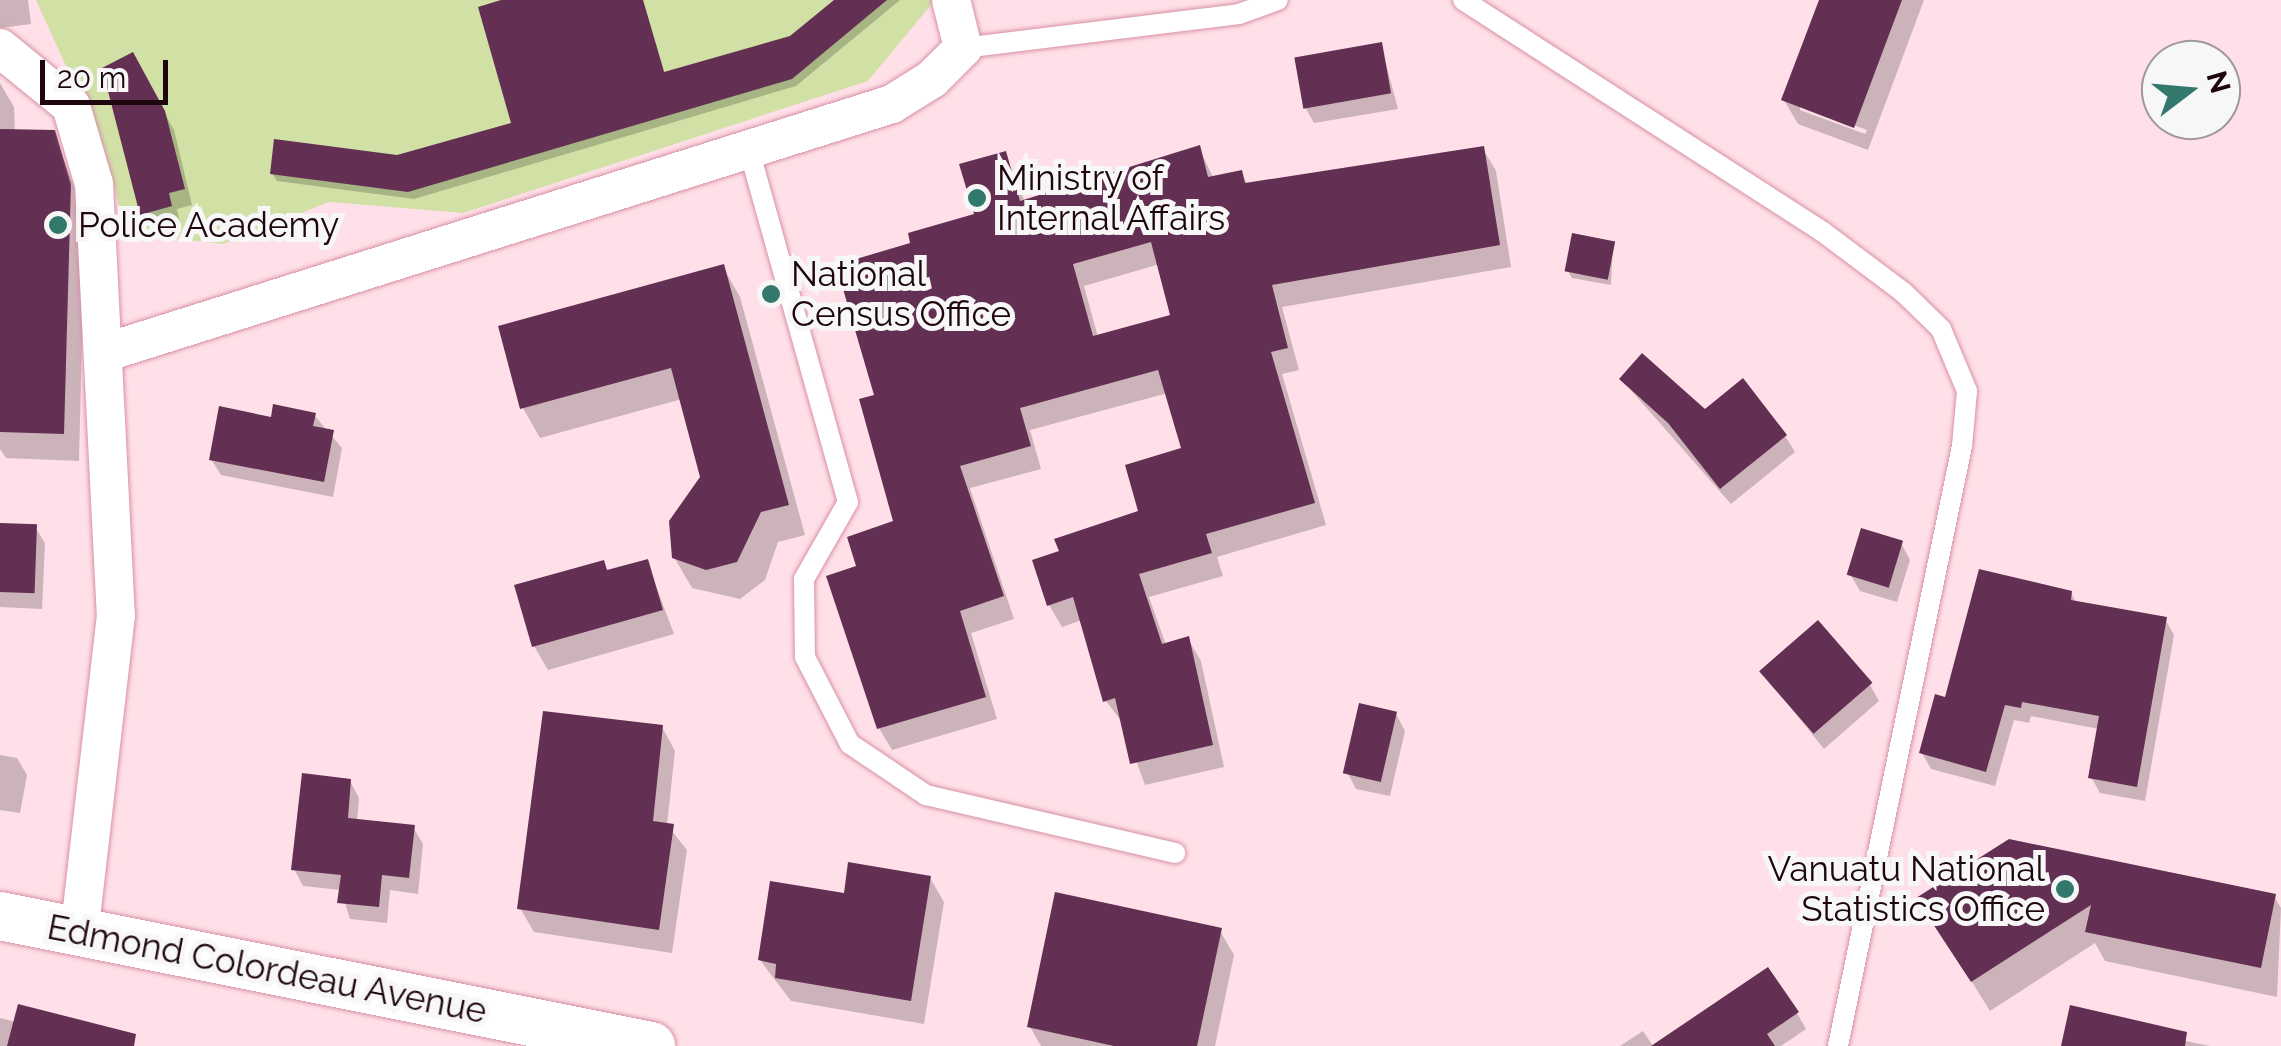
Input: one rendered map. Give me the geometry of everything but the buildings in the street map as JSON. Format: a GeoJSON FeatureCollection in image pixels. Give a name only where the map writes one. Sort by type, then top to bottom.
{"type":"FeatureCollection","features":[{"type":"Feature","properties":{"kind":"street"},"geometry":{"type":"LineString","coordinates":[[107,352],[892,104],[932,79],[963,48],[952,0]]}},
{"type":"Feature","properties":{"kind":"street"},"geometry":{"type":"LineString","coordinates":[[0,48],[71,106],[94,184],[107,352],[116,614],[79,933]]}},
{"type":"Feature","properties":{"kind":"street","name":"Edmond Colordeau Avenue"},"geometry":{"type":"LineString","coordinates":[[0,916],[547,1035],[651,1046]]}},
{"type":"Feature","properties":{"kind":"lane"},"geometry":{"type":"LineString","coordinates":[[963,48],[1239,14],[1278,0]]}},
{"type":"Feature","properties":{"kind":"lane"},"geometry":{"type":"LineString","coordinates":[[1463,0],[1823,232],[1903,292],[1941,329],[1967,391],[1962,446],[1838,1046]]}},
{"type":"Feature","properties":{"kind":"lane"},"geometry":{"type":"LineString","coordinates":[[749,150],[848,502],[804,579],[805,656],[850,744],[926,795],[1174,853]]}},
{"type":"Feature","properties":{"kind":"green space"},"geometry":{"type":"Polygon","coordinates":[[[36,0],[935,0],[868,81],[463,213],[329,202],[223,244],[126,233],[106,154],[36,0]]]}},
{"type":"Feature","properties":{"kind":"place","name":"Ministry of Internal Affairs"},"geometry":{"type":"Point","coordinates":[977,198]}},
{"type":"Feature","properties":{"kind":"place","name":"Police Academy"},"geometry":{"type":"Point","coordinates":[58,225]}},
{"type":"Feature","properties":{"kind":"place","name":"National Census Office"},"geometry":{"type":"Point","coordinates":[771,294]}},
{"type":"Feature","properties":{"kind":"place","name":"Vanuatu National Statistics Office"},"geometry":{"type":"Point","coordinates":[2065,889]}}]}
